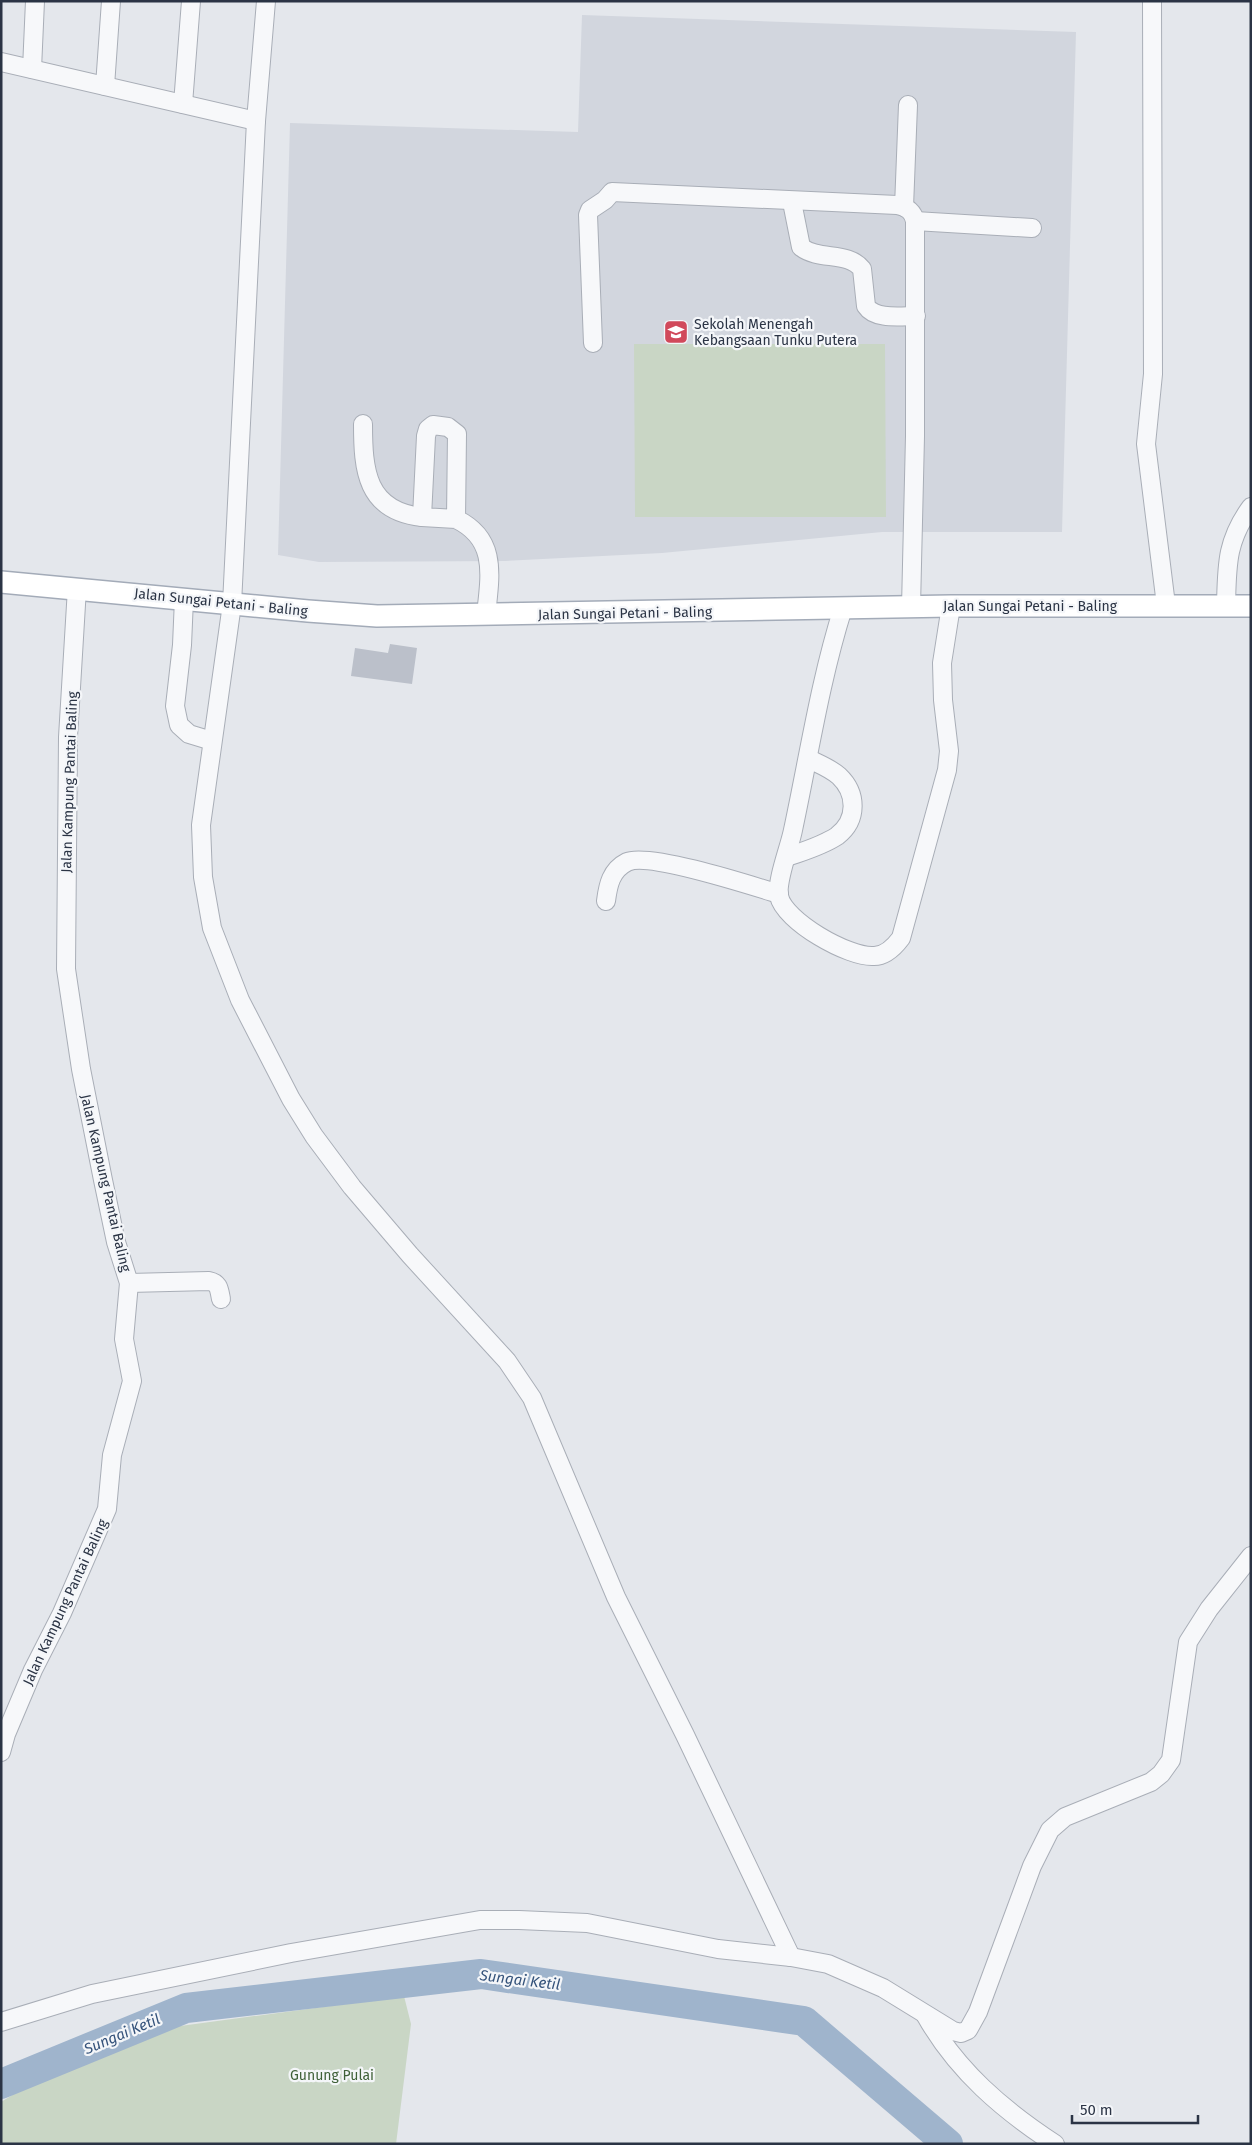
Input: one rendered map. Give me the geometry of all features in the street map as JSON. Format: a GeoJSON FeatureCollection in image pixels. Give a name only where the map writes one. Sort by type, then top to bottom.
{"type":"FeatureCollection","features":[{"type":"Feature","properties":{"kind":"main road","name":"Jalan Sungai Petani - Baling"},"geometry":{"type":"LineString","coordinates":[[1,582],[378,616],[950,606],[1251,606]]}},
{"type":"Feature","properties":{"kind":"street"},"geometry":{"type":"LineString","coordinates":[[32,69],[35,1]]}},
{"type":"Feature","properties":{"kind":"street"},"geometry":{"type":"LineString","coordinates":[[106,86],[111,1]]}},
{"type":"Feature","properties":{"kind":"street"},"geometry":{"type":"LineString","coordinates":[[183,104],[191,1]]}},
{"type":"Feature","properties":{"kind":"street"},"geometry":{"type":"LineString","coordinates":[[266,1],[256,121],[232,604],[201,824],[203,877],[212,928],[240,1000],[291,1099],[314,1136],[352,1186],[410,1255],[507,1360],[525,1386],[541,1418],[616,1597],[685,1735],[791,1957]]}},
{"type":"Feature","properties":{"kind":"street"},"geometry":{"type":"LineString","coordinates":[[1152,1],[1153,374],[1146,444],[1166,605]]}},
{"type":"Feature","properties":{"kind":"street"},"geometry":{"type":"LineString","coordinates":[[1,62],[256,121]]}},
{"type":"Feature","properties":{"kind":"street"},"geometry":{"type":"LineString","coordinates":[[904,207],[908,105]]}},
{"type":"Feature","properties":{"kind":"street"},"geometry":{"type":"LineString","coordinates":[[593,343],[588,215],[590,210],[605,200],[612,192],[904,207],[912,213],[915,221],[916,316],[910,607]]}},
{"type":"Feature","properties":{"kind":"street"},"geometry":{"type":"LineString","coordinates":[[792,202],[801,247],[813,254],[852,260],[858,264],[862,269],[866,306],[869,310],[880,315],[916,316]]}},
{"type":"Feature","properties":{"kind":"street"},"geometry":{"type":"LineString","coordinates":[[915,221],[1032,228]]}},
{"type":"Feature","properties":{"kind":"street"},"geometry":{"type":"LineString","coordinates":[[362,424],[365,472],[371,488],[378,497],[390,506],[411,516],[456,519],[474,529],[485,545],[489,585],[486,615]]}},
{"type":"Feature","properties":{"kind":"street"},"geometry":{"type":"LineString","coordinates":[[422,517],[426,436],[428,429],[433,425],[441,425],[454,430],[457,434],[456,519]]}},
{"type":"Feature","properties":{"kind":"street"},"geometry":{"type":"LineString","coordinates":[[1226,606],[1230,547],[1234,534],[1251,508]]}},
{"type":"Feature","properties":{"kind":"street","name":"Jalan Kampung Pantai Baling"},"geometry":{"type":"LineString","coordinates":[[1,1752],[6,1734],[33,1670],[62,1613],[107,1509],[112,1455],[132,1381],[124,1339],[129,1283],[116,1242],[99,1162],[81,1069],[66,969],[68,737],[77,588]]}},
{"type":"Feature","properties":{"kind":"street"},"geometry":{"type":"LineString","coordinates":[[184,599],[175,706],[183,731],[212,742]]}},
{"type":"Feature","properties":{"kind":"street"},"geometry":{"type":"LineString","coordinates":[[843,608],[828,658],[809,759],[787,857],[779,882],[778,894],[782,905],[795,918],[838,947],[852,952],[875,956],[882,954],[901,938],[947,770],[948,736],[943,700],[942,663],[950,606]]}},
{"type":"Feature","properties":{"kind":"street"},"geometry":{"type":"LineString","coordinates":[[787,857],[837,836],[845,828],[854,808],[852,795],[840,777],[831,770],[809,759]]}},
{"type":"Feature","properties":{"kind":"street"},"geometry":{"type":"LineString","coordinates":[[606,901],[608,884],[618,868],[629,861],[642,860],[718,875],[778,894]]}},
{"type":"Feature","properties":{"kind":"street"},"geometry":{"type":"LineString","coordinates":[[129,1283],[209,1280],[216,1282],[221,1299]]}},
{"type":"Feature","properties":{"kind":"street"},"geometry":{"type":"LineString","coordinates":[[1,2022],[92,1994],[291,1953],[480,1920],[519,1920],[587,1923],[726,1951],[791,1957],[828,1964],[883,1988],[957,2033],[968,2030],[978,2012],[1032,1866],[1050,1830],[1065,1817],[1150,1782],[1161,1774],[1171,1760],[1188,1642],[1209,1609],[1251,1556]]}},
{"type":"Feature","properties":{"kind":"street"},"geometry":{"type":"LineString","coordinates":[[924,2014],[962,2068],[995,2100],[1029,2127],[1055,2144]]}},
{"type":"Feature","properties":{"kind":"shaded area","name":"Sekolah Menengah Kebangsaan Tunku Putera"},"geometry":{"type":"Polygon","coordinates":[[[582,15],[1076,32],[1062,532],[882,532],[662,553],[505,561],[319,562],[278,555],[290,123],[578,132],[582,15]]]}},
{"type":"Feature","properties":{"kind":"green space"},"geometry":{"type":"Polygon","coordinates":[[[634,344],[885,344],[886,517],[635,517],[634,344]]]}},
{"type":"Feature","properties":{"kind":"green space","name":"Gunung Pulai"},"geometry":{"type":"Polygon","coordinates":[[[404,1996],[411,2024],[396,2144],[1,2144],[1,2102],[19,2091],[173,2027],[404,1996]]]}},
{"type":"Feature","properties":{"kind":"building"},"geometry":{"type":"Polygon","coordinates":[[[390,644],[417,648],[412,684],[351,676],[355,648],[388,653],[390,644]]]}},
{"type":"Feature","properties":{"kind":"waterway","name":"Sungai Ketil"},"geometry":{"type":"LineString","coordinates":[[1,2084],[186,2008],[481,1974],[804,2021],[948,2144]]}},
{"type":"Feature","properties":{"kind":"place","name":"Sekolah Menengah Kebangsaan Tunku Putera"},"geometry":{"type":"Point","coordinates":[676,332]}}]}
